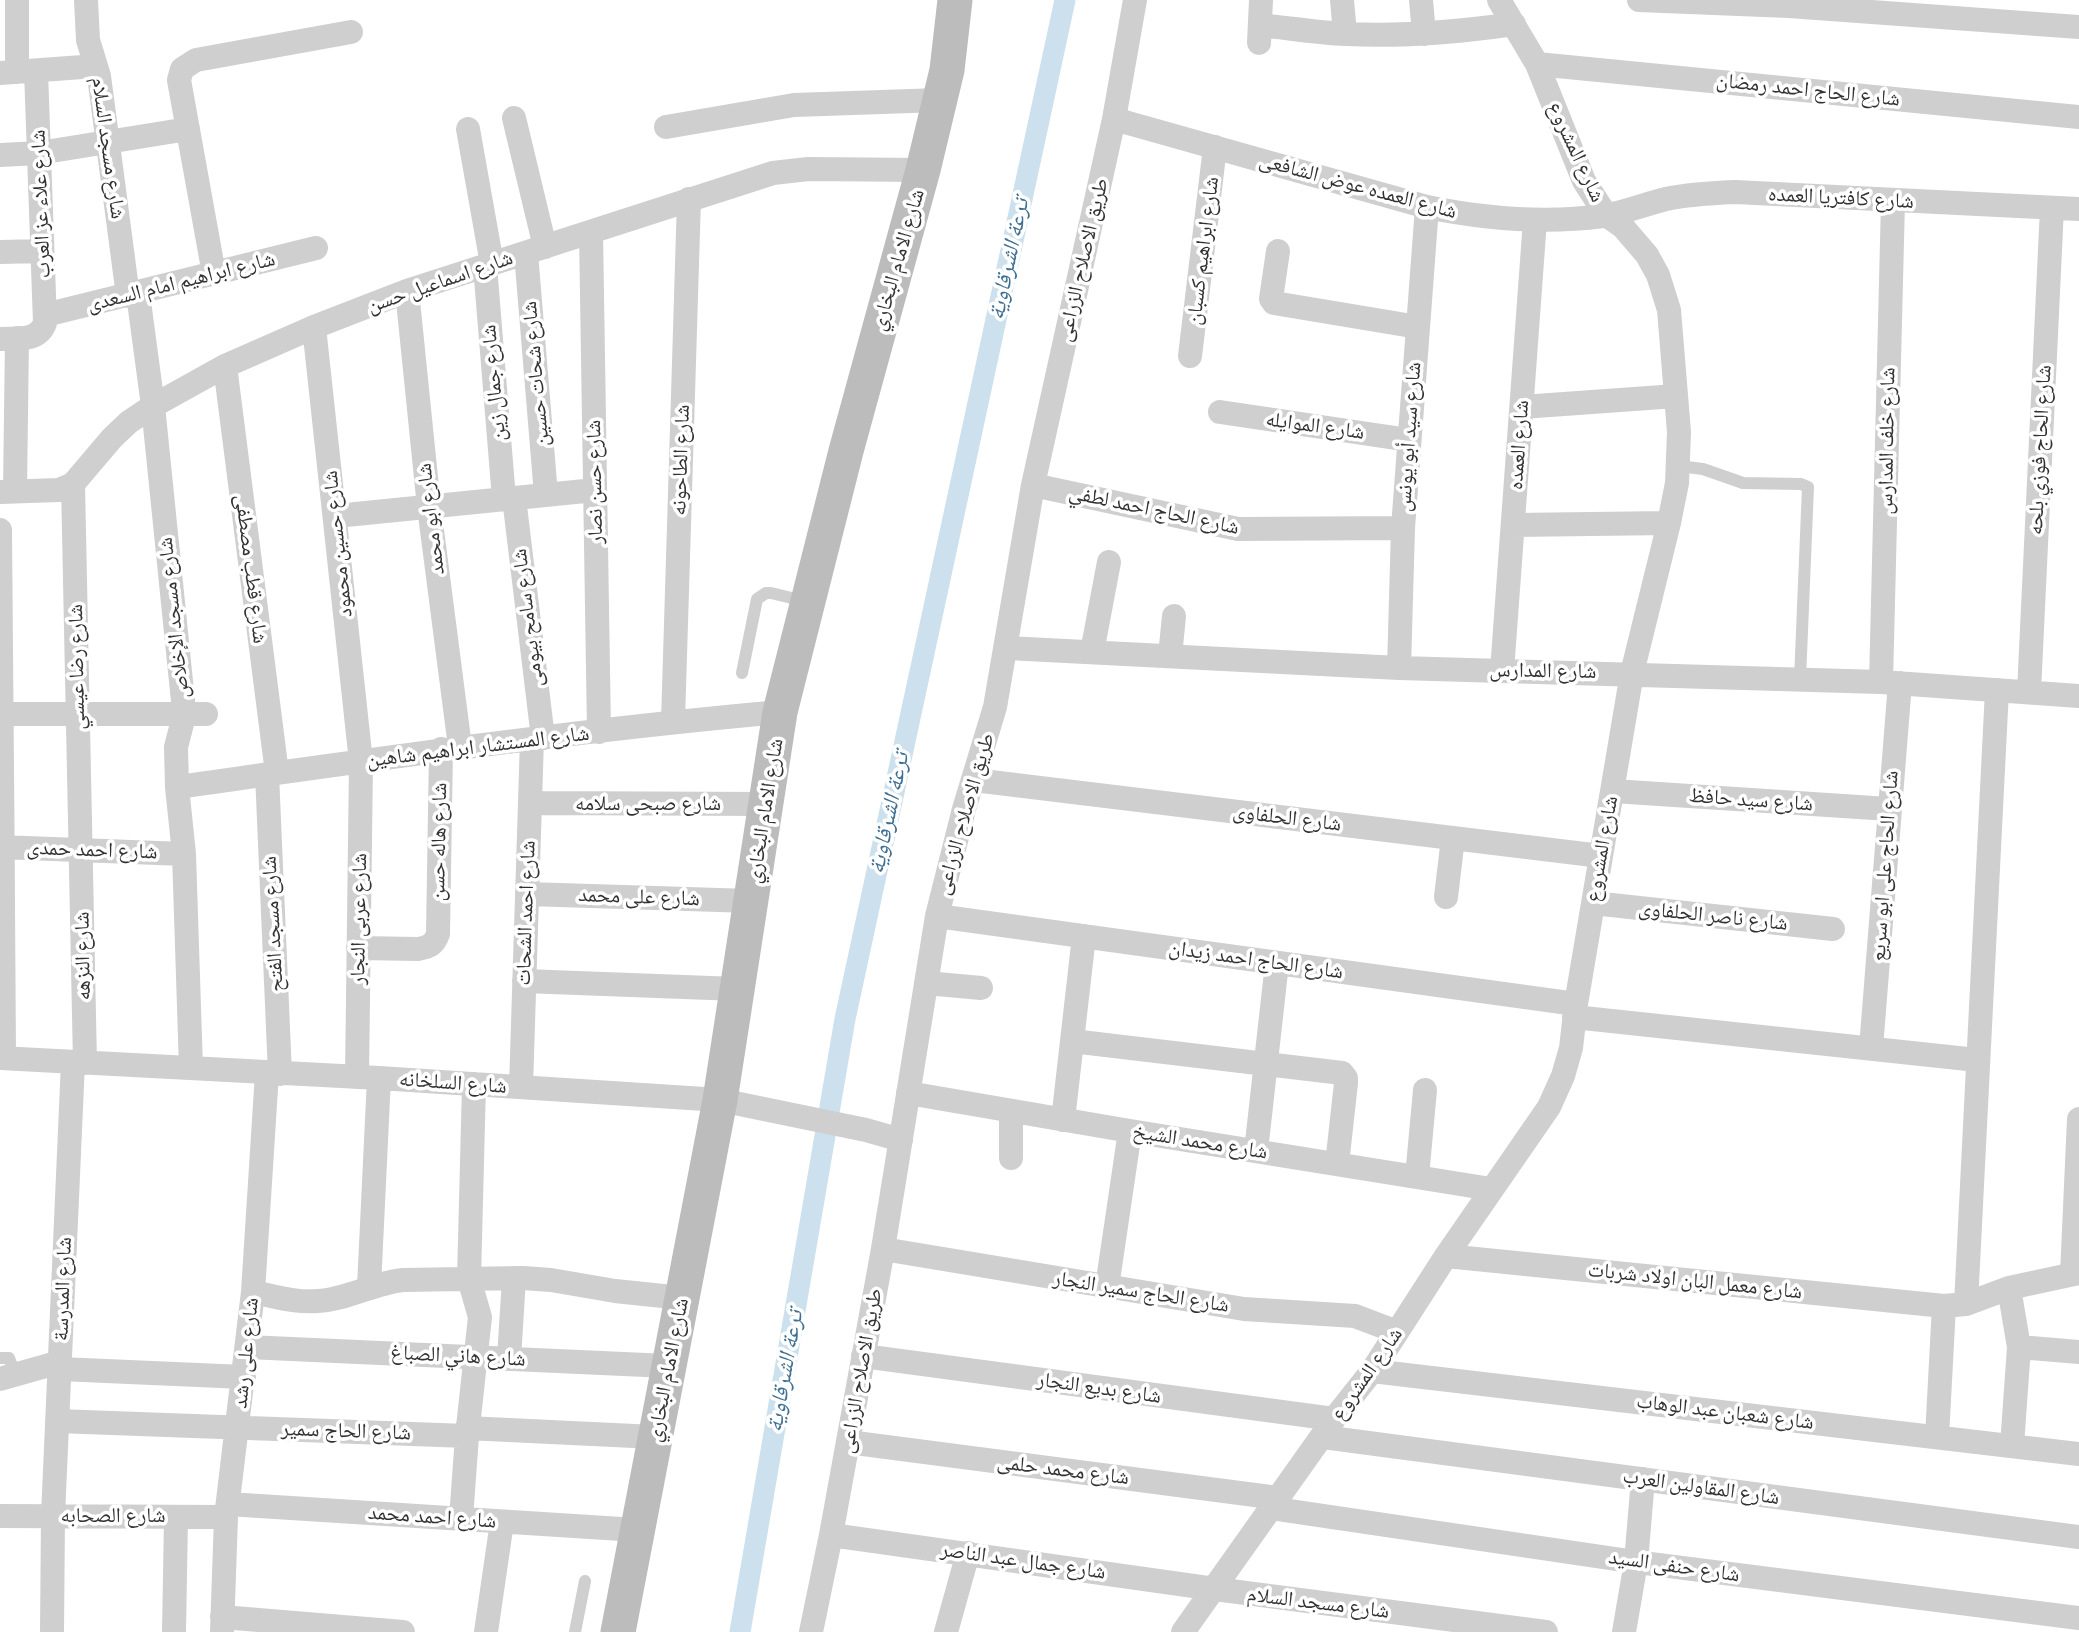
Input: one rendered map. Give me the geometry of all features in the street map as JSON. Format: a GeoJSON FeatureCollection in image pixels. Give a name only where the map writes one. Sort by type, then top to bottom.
{"type":"FeatureCollection","features":[{"type":"Feature","properties":{"kind":"street","name":"شارع علاء عز العرب"},"geometry":{"type":"LineString","coordinates":[[8,492],[8,410],[42,251],[39,153],[18,72],[17,0]]}},
{"type":"Feature","properties":{"kind":"street","name":"شارع مسجد السلام"},"geometry":{"type":"LineString","coordinates":[[86,0],[88,40],[96,66],[133,295]]}},
{"type":"Feature","properties":{"kind":"street","name":"شارع الامام البخاري"},"geometry":{"type":"LineString","coordinates":[[618,1632],[720,1100],[780,712],[874,346],[923,170],[947,70],[955,0]]}},
{"type":"Feature","properties":{"kind":"street","name":"طريق الاصلاح الزراعى"},"geometry":{"type":"LineString","coordinates":[[811,1632],[883,1249],[937,916],[964,809],[995,707],[1033,485],[1114,119],[1135,0]]}},
{"type":"Feature","properties":{"kind":"street"},"geometry":{"type":"LineString","coordinates":[[1261,0],[1260,34],[1424,34],[1514,24]]}},
{"type":"Feature","properties":{"kind":"street"},"geometry":{"type":"LineString","coordinates":[[1342,0],[1345,34]]}},
{"type":"Feature","properties":{"kind":"street"},"geometry":{"type":"LineString","coordinates":[[1420,0],[1424,34]]}},
{"type":"Feature","properties":{"kind":"street","name":"شارع المشروع"},"geometry":{"type":"LineString","coordinates":[[1183,1632],[1372,1371],[1491,1189],[1523,1147],[1549,1107],[1570,1048],[1632,673],[1670,523],[1678,466],[1679,432],[1669,310],[1664,290],[1647,255],[1623,227],[1606,215],[1584,181],[1537,64],[1500,0]]}},
{"type":"Feature","properties":{"kind":"street"},"geometry":{"type":"LineString","coordinates":[[1639,0],[1789,6],[2079,27]]}},
{"type":"Feature","properties":{"kind":"street"},"geometry":{"type":"LineString","coordinates":[[214,274],[179,80],[182,69],[196,60],[351,32]]}},
{"type":"Feature","properties":{"kind":"street","name":"شارع الحاج احمد رمضان"},"geometry":{"type":"LineString","coordinates":[[1537,64],[2079,117]]}},
{"type":"Feature","properties":{"kind":"street"},"geometry":{"type":"LineString","coordinates":[[18,72],[96,66]]}},
{"type":"Feature","properties":{"kind":"street"},"geometry":{"type":"LineString","coordinates":[[666,127],[794,106],[940,100]]}},
{"type":"Feature","properties":{"kind":"street","name":"شارع شحات حسين"},"geometry":{"type":"LineString","coordinates":[[514,118],[536,250],[546,495]]}},
{"type":"Feature","properties":{"kind":"street","name":"شارع العمده عوض الشافعى"},"geometry":{"type":"LineString","coordinates":[[1114,119],[1427,207],[1471,216],[1535,220],[1606,215]]}},
{"type":"Feature","properties":{"kind":"street"},"geometry":{"type":"LineString","coordinates":[[0,155],[39,153],[188,129]]}},
{"type":"Feature","properties":{"kind":"street","name":"شارع جمال زين"},"geometry":{"type":"LineString","coordinates":[[468,129],[489,265],[509,499]]}},
{"type":"Feature","properties":{"kind":"street","name":"شارع ابراهيم كسبان"},"geometry":{"type":"LineString","coordinates":[[1190,356],[1215,147]]}},
{"type":"Feature","properties":{"kind":"street","name":"شارع اسماعيل حسن"},"geometry":{"type":"LineString","coordinates":[[73,484],[112,438],[129,422],[153,406],[225,366],[407,290],[689,198],[790,170],[923,170]]}},
{"type":"Feature","properties":{"kind":"street","name":"شارع كافتريا العمده"},"geometry":{"type":"LineString","coordinates":[[1606,215],[1665,199],[1735,192],[2079,209]]}},
{"type":"Feature","properties":{"kind":"street","name":"شارع الطاحونه"},"geometry":{"type":"LineString","coordinates":[[673,721],[689,198]]}},
{"type":"Feature","properties":{"kind":"street","name":"شارع خلف المدارس"},"geometry":{"type":"LineString","coordinates":[[1891,682],[1893,201]]}},
{"type":"Feature","properties":{"kind":"street","name":"شارع سيد أبو يونس"},"geometry":{"type":"LineString","coordinates":[[1398,668],[1403,528],[1427,207]]}},
{"type":"Feature","properties":{"kind":"street","name":"شارع الحاج فوزي بلحه"},"geometry":{"type":"LineString","coordinates":[[2029,692],[2052,208]]}},
{"type":"Feature","properties":{"kind":"street","name":"شارع العمده"},"geometry":{"type":"LineString","coordinates":[[1502,671],[1535,220]]}},
{"type":"Feature","properties":{"kind":"street","name":"شارع حسن نصار"},"geometry":{"type":"LineString","coordinates":[[591,232],[599,732]]}},
{"type":"Feature","properties":{"kind":"street","name":"شارع ابراهيم امام السعدى"},"geometry":{"type":"LineString","coordinates":[[25,332],[133,295],[316,248]]}},
{"type":"Feature","properties":{"kind":"street"},"geometry":{"type":"LineString","coordinates":[[0,252],[42,251]]}},
{"type":"Feature","properties":{"kind":"street"},"geometry":{"type":"LineString","coordinates":[[1278,251],[1271,299],[1274,303],[1418,327]]}},
{"type":"Feature","properties":{"kind":"street","name":"شارع ابو محمد"},"geometry":{"type":"LineString","coordinates":[[407,290],[450,748]]}},
{"type":"Feature","properties":{"kind":"street","name":"شارع مسجد الإخلاص"},"geometry":{"type":"LineString","coordinates":[[133,295],[153,406],[195,715],[176,747],[184,854],[191,1068]]}},
{"type":"Feature","properties":{"kind":"street","name":"شارع حسين محمود"},"geometry":{"type":"LineString","coordinates":[[314,327],[361,762]]}},
{"type":"Feature","properties":{"kind":"street","name":"شارع قطب مصطفى"},"geometry":{"type":"LineString","coordinates":[[225,366],[272,774]]}},
{"type":"Feature","properties":{"kind":"street"},"geometry":{"type":"LineString","coordinates":[[1521,407],[1676,396]]}},
{"type":"Feature","properties":{"kind":"street","name":"شارع الموايله"},"geometry":{"type":"LineString","coordinates":[[1220,412],[1409,440]]}},
{"type":"Feature","properties":{"kind":"street"},"geometry":{"type":"LineString","coordinates":[[8,492],[59,489],[73,484]]}},
{"type":"Feature","properties":{"kind":"street","name":"شارع رضا عيسي"},"geometry":{"type":"LineString","coordinates":[[73,484],[81,850]]}},
{"type":"Feature","properties":{"kind":"street","name":"شارع الحاج احمد لطفي"},"geometry":{"type":"LineString","coordinates":[[1033,485],[1238,529],[1403,528]]}},
{"type":"Feature","properties":{"kind":"street"},"geometry":{"type":"LineString","coordinates":[[336,516],[595,490]]}},
{"type":"Feature","properties":{"kind":"street","name":"شارع سامح بيومى"},"geometry":{"type":"LineString","coordinates":[[509,499],[537,738]]}},
{"type":"Feature","properties":{"kind":"street"},"geometry":{"type":"LineString","coordinates":[[1513,525],[1670,523]]}},
{"type":"Feature","properties":{"kind":"street"},"geometry":{"type":"LineString","coordinates":[[0,530],[2,1058]]}},
{"type":"Feature","properties":{"kind":"street"},"geometry":{"type":"LineString","coordinates":[[1092,652],[1109,562]]}},
{"type":"Feature","properties":{"kind":"street"},"geometry":{"type":"LineString","coordinates":[[1170,656],[1174,616]]}},
{"type":"Feature","properties":{"kind":"street","name":"شارع المدارس"},"geometry":{"type":"LineString","coordinates":[[1007,648],[1398,668],[1891,682],[2079,696]]}},
{"type":"Feature","properties":{"kind":"street","name":"شارع الحاج على ابو سريع"},"geometry":{"type":"LineString","coordinates":[[1871,1048],[1889,809],[1891,682]]}},
{"type":"Feature","properties":{"kind":"street"},"geometry":{"type":"LineString","coordinates":[[1937,1437],[1955,1305],[1977,1060],[1997,690]]}},
{"type":"Feature","properties":{"kind":"street","name":"شارع المستشار ابراهيم شاهين"},"geometry":{"type":"LineString","coordinates":[[177,787],[450,748],[673,721],[780,712]]}},
{"type":"Feature","properties":{"kind":"street"},"geometry":{"type":"LineString","coordinates":[[2,715],[195,715]]}},
{"type":"Feature","properties":{"kind":"street","name":"شارع احمد الشحات"},"geometry":{"type":"LineString","coordinates":[[521,1087],[530,803],[537,738]]}},
{"type":"Feature","properties":{"kind":"street","name":"شارع هاله حسن"},"geometry":{"type":"LineString","coordinates":[[358,948],[418,950],[435,943],[438,934],[450,748]]}},
{"type":"Feature","properties":{"kind":"street","name":"شارع عربى النجار"},"geometry":{"type":"LineString","coordinates":[[361,762],[358,948],[368,1077],[369,1287]]}},
{"type":"Feature","properties":{"kind":"street","name":"شارع مسجد الفتح"},"geometry":{"type":"LineString","coordinates":[[272,774],[274,1073]]}},
{"type":"Feature","properties":{"kind":"street","name":"شارع الحلفاوى"},"geometry":{"type":"LineString","coordinates":[[974,780],[1601,856]]}},
{"type":"Feature","properties":{"kind":"street","name":"شارع سيد حافظ"},"geometry":{"type":"LineString","coordinates":[[1613,791],[1889,809]]}},
{"type":"Feature","properties":{"kind":"street","name":"شارع صبحى سلامه"},"geometry":{"type":"LineString","coordinates":[[530,803],[766,804]]}},
{"type":"Feature","properties":{"kind":"street"},"geometry":{"type":"LineString","coordinates":[[1446,897],[1453,838]]}},
{"type":"Feature","properties":{"kind":"street","name":"شارع احمد حمدى"},"geometry":{"type":"LineString","coordinates":[[1,847],[184,854]]}},
{"type":"Feature","properties":{"kind":"street","name":"شارع النزهه"},"geometry":{"type":"LineString","coordinates":[[79,1062],[81,850]]}},
{"type":"Feature","properties":{"kind":"street","name":"شارع على محمد"},"geometry":{"type":"LineString","coordinates":[[527,894],[751,901]]}},
{"type":"Feature","properties":{"kind":"street","name":"شارع ناصر الحلفاوى"},"geometry":{"type":"LineString","coordinates":[[1593,903],[1833,929]]}},
{"type":"Feature","properties":{"kind":"street","name":"شارع الحاج احمد زيدان"},"geometry":{"type":"LineString","coordinates":[[937,916],[1277,963],[1575,1010],[1977,1060]]}},
{"type":"Feature","properties":{"kind":"street"},"geometry":{"type":"LineString","coordinates":[[1063,1120],[1084,936]]}},
{"type":"Feature","properties":{"kind":"street"},"geometry":{"type":"LineString","coordinates":[[1256,1151],[1277,963]]}},
{"type":"Feature","properties":{"kind":"street"},"geometry":{"type":"LineString","coordinates":[[524,981],[737,989]]}},
{"type":"Feature","properties":{"kind":"street"},"geometry":{"type":"LineString","coordinates":[[926,983],[981,988]]}},
{"type":"Feature","properties":{"kind":"street"},"geometry":{"type":"LineString","coordinates":[[1072,1041],[1335,1071],[1346,1077],[1337,1164]]}},
{"type":"Feature","properties":{"kind":"street","name":"شارع السلخانه"},"geometry":{"type":"LineString","coordinates":[[2,1058],[368,1077],[720,1100],[866,1130],[901,1140]]}},
{"type":"Feature","properties":{"kind":"street","name":"شارع المدرسة"},"geometry":{"type":"LineString","coordinates":[[52,1632],[57,1421],[79,1062]]}},
{"type":"Feature","properties":{"kind":"street","name":"شارع على رشد"},"geometry":{"type":"LineString","coordinates":[[222,1625],[227,1510],[244,1377],[274,1073]]}},
{"type":"Feature","properties":{"kind":"street"},"geometry":{"type":"LineString","coordinates":[[461,1519],[467,1432],[480,1317],[469,1279],[474,1084]]}},
{"type":"Feature","properties":{"kind":"street"},"geometry":{"type":"LineString","coordinates":[[1417,1177],[1425,1090]]}},
{"type":"Feature","properties":{"kind":"street","name":"شارع محمد الشيخ"},"geometry":{"type":"LineString","coordinates":[[908,1093],[1130,1132],[1491,1189]]}},
{"type":"Feature","properties":{"kind":"street"},"geometry":{"type":"LineString","coordinates":[[1011,1111],[1011,1158]]}},
{"type":"Feature","properties":{"kind":"street"},"geometry":{"type":"LineString","coordinates":[[1955,1305],[2009,1288],[2075,1274],[2079,1119]]}},
{"type":"Feature","properties":{"kind":"street"},"geometry":{"type":"LineString","coordinates":[[1107,1287],[1130,1132]]}},
{"type":"Feature","properties":{"kind":"street","name":"شارع الحاج سمير النجار"},"geometry":{"type":"LineString","coordinates":[[883,1249],[1244,1309],[1355,1316],[1397,1332]]}},
{"type":"Feature","properties":{"kind":"street","name":"شارع معمل البان اولاد شربات"},"geometry":{"type":"LineString","coordinates":[[1446,1256],[1955,1305]]}},
{"type":"Feature","properties":{"kind":"street"},"geometry":{"type":"LineString","coordinates":[[253,1292],[301,1301],[320,1301],[403,1280],[514,1278],[551,1280],[615,1291],[682,1298]]}},
{"type":"Feature","properties":{"kind":"street"},"geometry":{"type":"LineString","coordinates":[[509,1359],[514,1278]]}},
{"type":"Feature","properties":{"kind":"street"},"geometry":{"type":"LineString","coordinates":[[2009,1288],[2019,1348],[2012,1446]]}},
{"type":"Feature","properties":{"kind":"street","name":"شارع هاني الصباغ"},"geometry":{"type":"LineString","coordinates":[[247,1347],[668,1366]]}},
{"type":"Feature","properties":{"kind":"street"},"geometry":{"type":"LineString","coordinates":[[2019,1348],[2079,1352]]}},
{"type":"Feature","properties":{"kind":"street","name":"شارع بديع النجار"},"geometry":{"type":"LineString","coordinates":[[863,1356],[1329,1428]]}},
{"type":"Feature","properties":{"kind":"street"},"geometry":{"type":"LineString","coordinates":[[5,1370],[60,1366],[244,1377]]}},
{"type":"Feature","properties":{"kind":"street","name":"شارع شعبان عبد الوهاب"},"geometry":{"type":"LineString","coordinates":[[1372,1371],[2079,1454]]}},
{"type":"Feature","properties":{"kind":"street","name":"شارع الحاج سمير"},"geometry":{"type":"LineString","coordinates":[[57,1421],[655,1437]]}},
{"type":"Feature","properties":{"kind":"street","name":"شارع المقاولين العرب"},"geometry":{"type":"LineString","coordinates":[[1329,1428],[1643,1479],[2079,1537]]}},
{"type":"Feature","properties":{"kind":"street","name":"شارع محمد حلمى"},"geometry":{"type":"LineString","coordinates":[[848,1442],[1274,1503]]}},
{"type":"Feature","properties":{"kind":"street"},"geometry":{"type":"LineString","coordinates":[[1624,1632],[1636,1562],[1643,1479]]}},
{"type":"Feature","properties":{"kind":"street","name":"شارع حنفى السيد"},"geometry":{"type":"LineString","coordinates":[[1274,1503],[1636,1562],[2079,1618]]}},
{"type":"Feature","properties":{"kind":"street","name":"شارع الصحابه"},"geometry":{"type":"LineString","coordinates":[[0,1516],[176,1517],[227,1510]]}},
{"type":"Feature","properties":{"kind":"street","name":"شارع احمد محمد"},"geometry":{"type":"LineString","coordinates":[[227,1510],[502,1521],[637,1531]]}},
{"type":"Feature","properties":{"kind":"street"},"geometry":{"type":"LineString","coordinates":[[174,1632],[176,1517]]}},
{"type":"Feature","properties":{"kind":"street"},"geometry":{"type":"LineString","coordinates":[[486,1632],[502,1521]]}},
{"type":"Feature","properties":{"kind":"street","name":"شارع جمال عبد الناصر"},"geometry":{"type":"LineString","coordinates":[[831,1535],[1215,1589]]}},
{"type":"Feature","properties":{"kind":"street"},"geometry":{"type":"LineString","coordinates":[[946,1632],[968,1553]]}},
{"type":"Feature","properties":{"kind":"street","name":"شارع مسجد السلام"},"geometry":{"type":"LineString","coordinates":[[1215,1589],[1546,1632]]}},
{"type":"Feature","properties":{"kind":"street"},"geometry":{"type":"LineString","coordinates":[[222,1625],[403,1632]]}},
{"type":"Feature","properties":{"kind":"lane"},"geometry":{"type":"LineString","coordinates":[[1678,466],[1703,469],[1743,483],[1801,484],[1808,487],[1800,679]]}},
{"type":"Feature","properties":{"kind":"lane"},"geometry":{"type":"LineString","coordinates":[[742,673],[757,598],[771,593],[808,602]]}},
{"type":"Feature","properties":{"kind":"lane"},"geometry":{"type":"LineString","coordinates":[[575,1632],[585,1581]]}},
{"type":"Feature","properties":{"kind":"waterway","name":"ترعة الشرقاوية"},"geometry":{"type":"LineString","coordinates":[[740,1632],[845,1019],[1065,0]]}}]}
